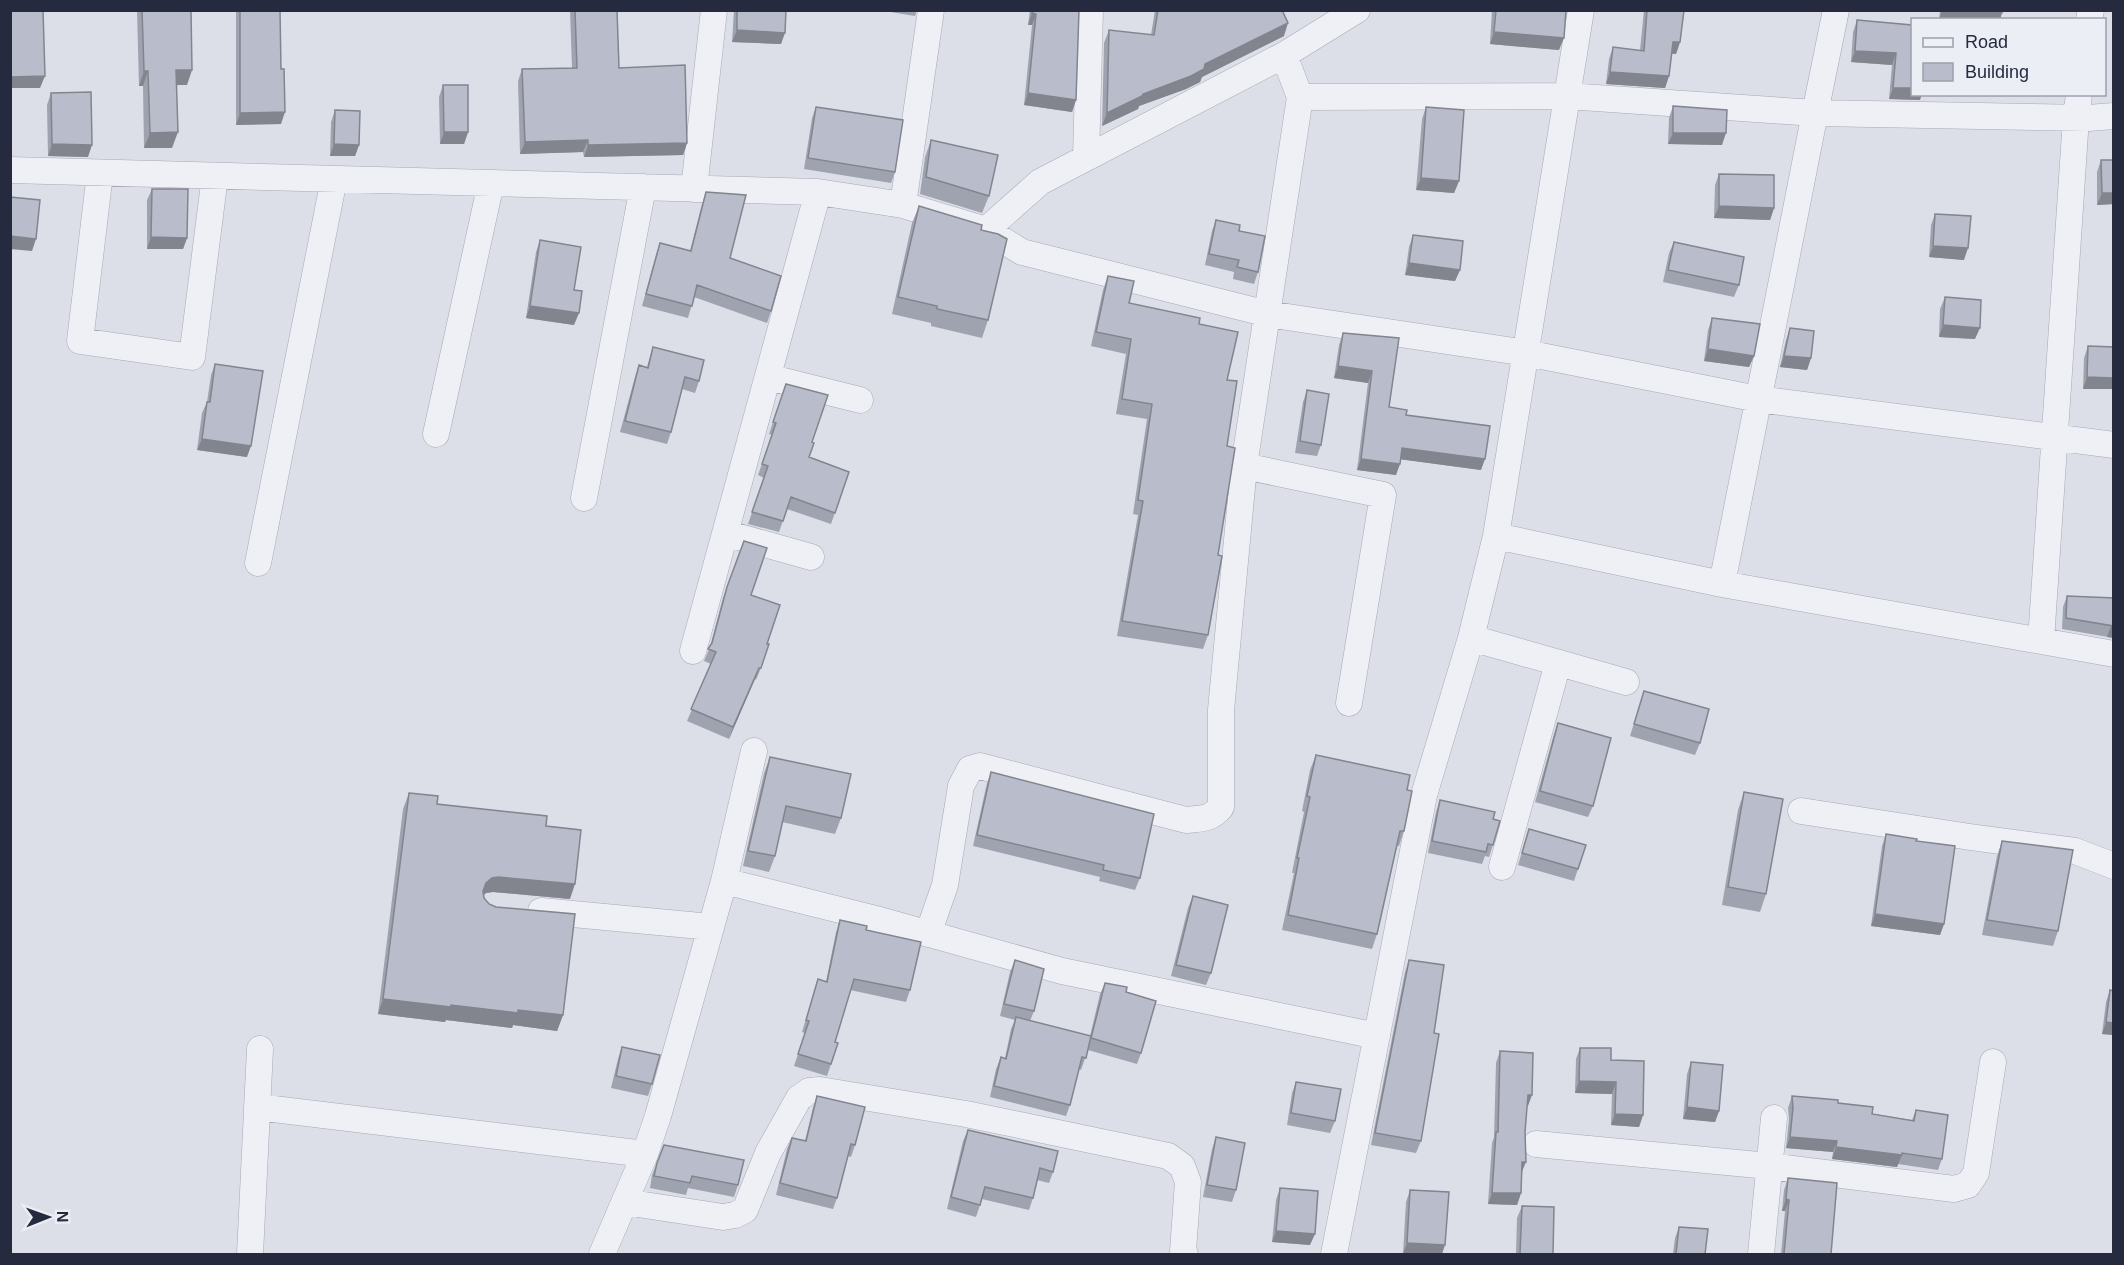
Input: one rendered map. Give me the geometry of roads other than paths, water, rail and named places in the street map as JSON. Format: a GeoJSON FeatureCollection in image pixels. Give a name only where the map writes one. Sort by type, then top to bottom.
{"type":"FeatureCollection","features":[{"type":"Feature","properties":{"kind":"street"},"geometry":{"type":"LineString","coordinates":[[694,189],[714,10]]}},
{"type":"Feature","properties":{"kind":"street"},"geometry":{"type":"LineString","coordinates":[[903,205],[931,10]]}},
{"type":"Feature","properties":{"kind":"street"},"geometry":{"type":"LineString","coordinates":[[1086,158],[1090,10]]}},
{"type":"Feature","properties":{"kind":"street"},"geometry":{"type":"LineString","coordinates":[[1334,1254],[1424,795],[1471,638],[1496,536],[1581,10]]}},
{"type":"Feature","properties":{"kind":"street"},"geometry":{"type":"LineString","coordinates":[[1722,584],[1836,10]]}},
{"type":"Feature","properties":{"kind":"street"},"geometry":{"type":"LineString","coordinates":[[986,230],[1040,182],[1284,54],[1338,15]]}},
{"type":"Feature","properties":{"kind":"street"},"geometry":{"type":"LineString","coordinates":[[928,934],[945,885],[961,786],[970,769],[980,765],[1186,820],[1206,818],[1214,815],[1221,807],[1221,710],[1244,466],[1300,97],[1284,54]]}},
{"type":"Feature","properties":{"kind":"street"},"geometry":{"type":"LineString","coordinates":[[1300,97],[1567,96],[1815,113],[2077,106],[2114,116]]}},
{"type":"Feature","properties":{"kind":"street"},"geometry":{"type":"LineString","coordinates":[[2041,641],[2077,106]]}},
{"type":"Feature","properties":{"kind":"street"},"geometry":{"type":"LineString","coordinates":[[10,170],[818,192],[903,205],[986,230],[1022,252],[1268,314],[1526,353],[1758,399],[2114,445]]}},
{"type":"Feature","properties":{"kind":"street"},"geometry":{"type":"LineString","coordinates":[[100,173],[80,341],[192,357],[215,176]]}},
{"type":"Feature","properties":{"kind":"street"},"geometry":{"type":"LineString","coordinates":[[258,563],[334,179]]}},
{"type":"Feature","properties":{"kind":"street"},"geometry":{"type":"LineString","coordinates":[[436,434],[491,183]]}},
{"type":"Feature","properties":{"kind":"street"},"geometry":{"type":"LineString","coordinates":[[584,498],[643,187]]}},
{"type":"Feature","properties":{"kind":"street"},"geometry":{"type":"LineString","coordinates":[[693,651],[818,192]]}},
{"type":"Feature","properties":{"kind":"street"},"geometry":{"type":"LineString","coordinates":[[768,377],[860,400]]}},
{"type":"Feature","properties":{"kind":"street"},"geometry":{"type":"LineString","coordinates":[[1244,466],[1383,495],[1349,703]]}},
{"type":"Feature","properties":{"kind":"street"},"geometry":{"type":"LineString","coordinates":[[725,533],[811,557]]}},
{"type":"Feature","properties":{"kind":"street"},"geometry":{"type":"LineString","coordinates":[[1496,536],[1722,584],[2114,654]]}},
{"type":"Feature","properties":{"kind":"street"},"geometry":{"type":"LineString","coordinates":[[1471,638],[1626,682]]}},
{"type":"Feature","properties":{"kind":"street"},"geometry":{"type":"LineString","coordinates":[[1502,867],[1558,663]]}},
{"type":"Feature","properties":{"kind":"street"},"geometry":{"type":"LineString","coordinates":[[602,1254],[645,1154],[658,1116],[724,881],[754,751]]}},
{"type":"Feature","properties":{"kind":"street"},"geometry":{"type":"LineString","coordinates":[[1801,811],[2075,851],[2114,866]]}},
{"type":"Feature","properties":{"kind":"street"},"geometry":{"type":"LineString","coordinates":[[724,881],[1062,971],[1377,1036]]}},
{"type":"Feature","properties":{"kind":"street"},"geometry":{"type":"LineString","coordinates":[[515,909],[711,927]]}},
{"type":"Feature","properties":{"kind":"street"},"geometry":{"type":"LineString","coordinates":[[250,1254],[260,1049]]}},
{"type":"Feature","properties":{"kind":"street"},"geometry":{"type":"LineString","coordinates":[[1536,1144],[1769,1166],[1954,1189],[1968,1185],[1976,1173],[1993,1062]]}},
{"type":"Feature","properties":{"kind":"street"},"geometry":{"type":"LineString","coordinates":[[625,1202],[723,1217],[735,1215],[744,1210],[768,1153],[799,1098],[809,1091],[820,1090],[966,1114],[1168,1156],[1182,1166],[1188,1182],[1185,1254]]}},
{"type":"Feature","properties":{"kind":"street"},"geometry":{"type":"LineString","coordinates":[[257,1107],[645,1154]]}},
{"type":"Feature","properties":{"kind":"street"},"geometry":{"type":"LineString","coordinates":[[1761,1254],[1774,1118]]}}]}
